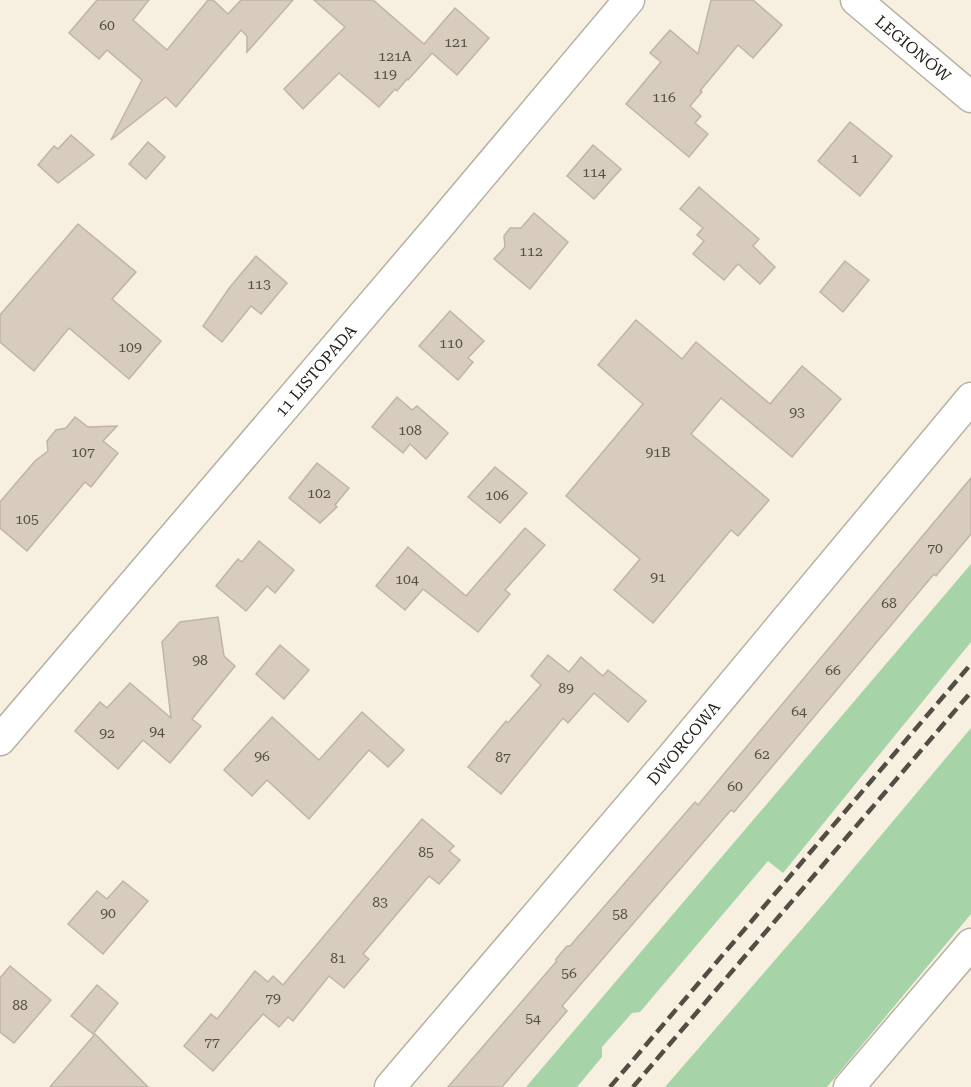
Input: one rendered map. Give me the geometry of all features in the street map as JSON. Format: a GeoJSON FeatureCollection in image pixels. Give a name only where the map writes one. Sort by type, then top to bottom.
{"type":"FeatureCollection","features":[{"type":"Feature","properties":{"kind":"street","name":"11 LISTOPADA"},"geometry":{"type":"LineString","coordinates":[[0,740],[629,0]]}},
{"type":"Feature","properties":{"kind":"street","name":"LEGIONÓW"},"geometry":{"type":"LineString","coordinates":[[856,0],[971,97]]}},
{"type":"Feature","properties":{"kind":"street","name":"DWORCOWA"},"geometry":{"type":"LineString","coordinates":[[390,1087],[671,758],[971,398]]}},
{"type":"Feature","properties":{"kind":"street"},"geometry":{"type":"LineString","coordinates":[[849,1087],[971,944]]}},
{"type":"Feature","properties":{"kind":"green space"},"geometry":{"type":"Polygon","coordinates":[[[971,564],[971,642],[783,873],[768,861],[640,1012],[632,1013],[602,1047],[602,1057],[577,1087],[526,1087],[971,564]]]}},
{"type":"Feature","properties":{"kind":"green space"},"geometry":{"type":"Polygon","coordinates":[[[971,728],[971,914],[827,1087],[665,1087],[821,907],[971,728]]]}},
{"type":"Feature","properties":{"kind":"building"},"geometry":{"type":"Polygon","coordinates":[[[97,0],[149,0],[133,20],[167,50],[208,0],[213,0],[228,14],[241,0],[293,0],[247,52],[247,36],[241,30],[176,107],[166,97],[111,140],[142,80],[107,50],[99,59],[69,33],[97,0]]]}},
{"type":"Feature","properties":{"kind":"building"},"geometry":{"type":"Polygon","coordinates":[[[314,0],[373,0],[424,44],[455,8],[489,38],[457,75],[432,53],[379,107],[339,73],[303,109],[284,89],[345,27],[314,0]]]}},
{"type":"Feature","properties":{"kind":"building"},"geometry":{"type":"Polygon","coordinates":[[[711,0],[753,0],[782,25],[753,58],[738,45],[700,91],[702,92],[690,106],[701,116],[695,123],[708,134],[689,157],[626,104],[661,62],[650,53],[670,30],[698,54],[711,0]]]}},
{"type":"Feature","properties":{"kind":"building"},"geometry":{"type":"Polygon","coordinates":[[[850,122],[892,156],[860,196],[818,161],[850,122]]]}},
{"type":"Feature","properties":{"kind":"building"},"geometry":{"type":"Polygon","coordinates":[[[71,135],[94,155],[58,183],[38,165],[54,146],[58,149],[71,135]]]}},
{"type":"Feature","properties":{"kind":"building"},"geometry":{"type":"Polygon","coordinates":[[[148,142],[165,157],[146,179],[129,164],[148,142]]]}},
{"type":"Feature","properties":{"kind":"building"},"geometry":{"type":"Polygon","coordinates":[[[593,145],[621,169],[594,199],[567,176],[593,145]]]}},
{"type":"Feature","properties":{"kind":"building"},"geometry":{"type":"Polygon","coordinates":[[[699,187],[759,239],[753,246],[775,267],[760,284],[738,264],[724,280],[693,254],[704,241],[697,235],[703,228],[680,209],[699,187]]]}},
{"type":"Feature","properties":{"kind":"building"},"geometry":{"type":"Polygon","coordinates":[[[534,213],[568,242],[530,289],[494,259],[505,247],[504,236],[510,228],[521,228],[534,213]]]}},
{"type":"Feature","properties":{"kind":"building"},"geometry":{"type":"Polygon","coordinates":[[[78,224],[136,272],[112,299],[161,341],[129,379],[69,328],[34,371],[0,342],[0,315],[78,224]]]}},
{"type":"Feature","properties":{"kind":"building"},"geometry":{"type":"Polygon","coordinates":[[[256,256],[287,283],[261,314],[251,306],[222,342],[203,326],[230,287],[256,256]]]}},
{"type":"Feature","properties":{"kind":"building"},"geometry":{"type":"Polygon","coordinates":[[[845,261],[869,280],[843,312],[820,292],[845,261]]]}},
{"type":"Feature","properties":{"kind":"building"},"geometry":{"type":"Polygon","coordinates":[[[450,311],[484,341],[468,358],[473,362],[458,380],[419,346],[450,311]]]}},
{"type":"Feature","properties":{"kind":"building"},"geometry":{"type":"Polygon","coordinates":[[[636,320],[682,359],[696,342],[770,404],[802,366],[841,399],[792,457],[721,398],[691,434],[769,500],[738,536],[731,530],[653,623],[614,590],[640,559],[566,496],[643,404],[598,365],[636,320]]]}},
{"type":"Feature","properties":{"kind":"building"},"geometry":{"type":"Polygon","coordinates":[[[397,397],[412,410],[417,406],[448,433],[426,459],[410,444],[403,453],[372,427],[397,397]]]}},
{"type":"Feature","properties":{"kind":"building"},"geometry":{"type":"Polygon","coordinates":[[[75,417],[88,427],[117,426],[103,441],[118,453],[91,487],[85,482],[27,551],[0,528],[0,502],[35,461],[48,451],[47,441],[56,430],[66,428],[75,417]]]}},
{"type":"Feature","properties":{"kind":"building"},"geometry":{"type":"Polygon","coordinates":[[[317,463],[349,488],[335,505],[337,507],[320,523],[289,498],[317,463]]]}},
{"type":"Feature","properties":{"kind":"building"},"geometry":{"type":"Polygon","coordinates":[[[495,467],[527,493],[500,523],[468,497],[495,467]]]}},
{"type":"Feature","properties":{"kind":"building"},"geometry":{"type":"Polygon","coordinates":[[[971,478],[971,534],[936,576],[934,574],[734,812],[731,810],[562,1006],[567,1011],[502,1087],[448,1087],[556,962],[567,946],[570,946],[695,802],[698,805],[971,478]]]}},
{"type":"Feature","properties":{"kind":"building"},"geometry":{"type":"Polygon","coordinates":[[[525,528],[545,545],[505,590],[510,594],[478,632],[423,589],[405,610],[376,586],[408,547],[466,596],[525,528]]]}},
{"type":"Feature","properties":{"kind":"building"},"geometry":{"type":"Polygon","coordinates":[[[259,541],[294,570],[275,593],[267,586],[246,611],[216,586],[238,559],[242,562],[259,541]]]}},
{"type":"Feature","properties":{"kind":"building"},"geometry":{"type":"Polygon","coordinates":[[[218,617],[224,656],[235,666],[192,719],[201,726],[170,763],[143,740],[118,769],[75,731],[100,702],[107,708],[130,683],[171,718],[162,642],[180,622],[218,617]]]}},
{"type":"Feature","properties":{"kind":"building"},"geometry":{"type":"Polygon","coordinates":[[[280,645],[309,670],[284,699],[256,674],[280,645]]]}},
{"type":"Feature","properties":{"kind":"building"},"geometry":{"type":"Polygon","coordinates":[[[548,655],[569,672],[581,657],[603,676],[608,670],[646,701],[628,722],[594,693],[568,723],[563,718],[501,794],[468,767],[506,721],[508,723],[541,685],[531,676],[548,655]]]}},
{"type":"Feature","properties":{"kind":"building"},"geometry":{"type":"Polygon","coordinates":[[[362,712],[404,750],[388,767],[369,750],[309,819],[267,780],[252,796],[224,770],[272,717],[319,760],[362,712]]]}},
{"type":"Feature","properties":{"kind":"building"},"geometry":{"type":"Polygon","coordinates":[[[422,819],[454,846],[449,851],[460,860],[439,884],[429,876],[363,954],[369,959],[344,988],[329,976],[293,1021],[288,1017],[279,1027],[263,1014],[213,1071],[184,1046],[211,1014],[217,1019],[255,971],[268,982],[273,976],[283,985],[422,819]]]}},
{"type":"Feature","properties":{"kind":"building"},"geometry":{"type":"Polygon","coordinates":[[[123,881],[148,901],[103,954],[68,924],[97,891],[107,899],[123,881]]]}},
{"type":"Feature","properties":{"kind":"building"},"geometry":{"type":"Polygon","coordinates":[[[10,966],[51,1000],[14,1043],[0,1032],[0,978],[10,966]]]}},
{"type":"Feature","properties":{"kind":"building"},"geometry":{"type":"Polygon","coordinates":[[[97,985],[118,1003],[93,1034],[71,1016],[97,985]]]}},
{"type":"Feature","properties":{"kind":"building"},"geometry":{"type":"Polygon","coordinates":[[[95,1034],[148,1087],[50,1087],[95,1034]]]}},
{"type":"Feature","properties":{"kind":"railway"},"geometry":{"type":"LineString","coordinates":[[610,1087],[971,664]]}},
{"type":"Feature","properties":{"kind":"railway"},"geometry":{"type":"LineString","coordinates":[[633,1087],[971,692]]}}]}
